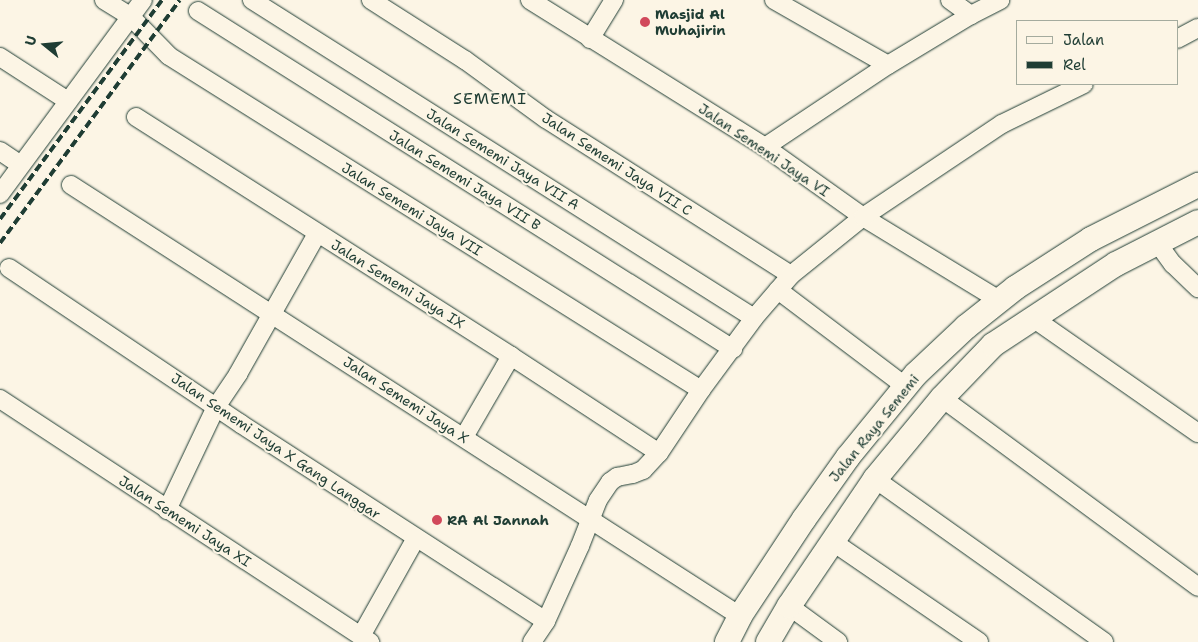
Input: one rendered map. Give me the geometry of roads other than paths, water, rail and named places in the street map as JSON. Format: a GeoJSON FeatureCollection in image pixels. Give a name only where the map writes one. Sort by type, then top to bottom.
{"type":"FeatureCollection","features":[{"type":"Feature","properties":{"kind":"main road","name":"Jalan Raya Sememi"},"geometry":{"type":"LineString","coordinates":[[727,642],[740,616],[842,464],[905,386],[966,327],[999,300],[1091,239],[1198,185]]}},
{"type":"Feature","properties":{"kind":"main road"},"geometry":{"type":"LineString","coordinates":[[768,642],[789,606],[875,479],[942,398],[993,345],[1116,264],[1156,241],[1198,222]]}},
{"type":"Feature","properties":{"kind":"street","name":"Jalan Sememi Jaya VII"},"geometry":{"type":"LineString","coordinates":[[104,0],[131,17],[169,56],[701,390]]}},
{"type":"Feature","properties":{"kind":"street"},"geometry":{"type":"LineString","coordinates":[[0,194],[143,0]]}},
{"type":"Feature","properties":{"kind":"street","name":"Jalan Sememi Jaya VII A"},"geometry":{"type":"LineString","coordinates":[[252,0],[754,318]]}},
{"type":"Feature","properties":{"kind":"street","name":"Jalan Sememi Jaya VII C"},"geometry":{"type":"LineString","coordinates":[[371,0],[465,60],[546,120],[791,275]]}},
{"type":"Feature","properties":{"kind":"street","name":"Jalan Sememi Jaya VI"},"geometry":{"type":"LineString","coordinates":[[530,0],[765,147],[863,217],[999,300]]}},
{"type":"Feature","properties":{"kind":"street"},"geometry":{"type":"LineString","coordinates":[[590,39],[614,0]]}},
{"type":"Feature","properties":{"kind":"street"},"geometry":{"type":"LineString","coordinates":[[774,0],[888,65]]}},
{"type":"Feature","properties":{"kind":"street"},"geometry":{"type":"LineString","coordinates":[[950,0],[971,14]]}},
{"type":"Feature","properties":{"kind":"street"},"geometry":{"type":"LineString","coordinates":[[765,147],[888,65],[971,14],[1000,0]]}},
{"type":"Feature","properties":{"kind":"street","name":"Jalan Sememi Jaya VII B"},"geometry":{"type":"LineString","coordinates":[[198,11],[732,349]]}},
{"type":"Feature","properties":{"kind":"street"},"geometry":{"type":"LineString","coordinates":[[1178,38],[1198,28]]}},
{"type":"Feature","properties":{"kind":"street"},"geometry":{"type":"LineString","coordinates":[[0,57],[68,101]]}},
{"type":"Feature","properties":{"kind":"street"},"geometry":{"type":"LineString","coordinates":[[532,642],[546,621],[598,500],[610,482],[617,476],[633,474],[642,470],[659,453],[701,390],[754,318],[791,275],[863,217],[1002,124],[1082,85]]}},
{"type":"Feature","properties":{"kind":"street","name":"Jalan Sememi Jaya IX"},"geometry":{"type":"LineString","coordinates":[[136,117],[511,356],[659,453]]}},
{"type":"Feature","properties":{"kind":"street"},"geometry":{"type":"LineString","coordinates":[[0,151],[21,165]]}},
{"type":"Feature","properties":{"kind":"street","name":"Jalan Sememi Jaya X"},"geometry":{"type":"LineString","coordinates":[[71,185],[740,616]]}},
{"type":"Feature","properties":{"kind":"street"},"geometry":{"type":"LineString","coordinates":[[167,510],[216,406],[238,374],[317,234]]}},
{"type":"Feature","properties":{"kind":"street"},"geometry":{"type":"LineString","coordinates":[[1156,241],[1173,264],[1198,288]]}},
{"type":"Feature","properties":{"kind":"street","name":"Jalan Sememi Jaya X Gang Langgar"},"geometry":{"type":"LineString","coordinates":[[9,268],[416,538],[546,621]]}},
{"type":"Feature","properties":{"kind":"street"},"geometry":{"type":"LineString","coordinates":[[778,290],[905,386]]}},
{"type":"Feature","properties":{"kind":"street"},"geometry":{"type":"LineString","coordinates":[[1034,318],[1198,433]]}},
{"type":"Feature","properties":{"kind":"street"},"geometry":{"type":"LineString","coordinates":[[464,437],[511,356]]}},
{"type":"Feature","properties":{"kind":"street"},"geometry":{"type":"LineString","coordinates":[[942,398],[1198,588]]}},
{"type":"Feature","properties":{"kind":"street","name":"Jalan Sememi Jaya XI"},"geometry":{"type":"LineString","coordinates":[[0,399],[366,639]]}},
{"type":"Feature","properties":{"kind":"street"},"geometry":{"type":"LineString","coordinates":[[875,479],[1104,642]]}},
{"type":"Feature","properties":{"kind":"street"},"geometry":{"type":"LineString","coordinates":[[366,639],[416,538]]}},
{"type":"Feature","properties":{"kind":"street"},"geometry":{"type":"LineString","coordinates":[[833,542],[979,642]]}},
{"type":"Feature","properties":{"kind":"street"},"geometry":{"type":"LineString","coordinates":[[789,606],[838,642]]}},
{"type":"Feature","properties":{"kind":"railway"},"geometry":{"type":"LineString","coordinates":[[0,219],[162,0]]}},
{"type":"Feature","properties":{"kind":"railway"},"geometry":{"type":"LineString","coordinates":[[0,243],[180,0]]}},
{"type":"Feature","properties":{"kind":"place","name":"Masjid Al Muhajirin"},"geometry":{"type":"Point","coordinates":[645,22]}},
{"type":"Feature","properties":{"kind":"place","name":"RA Al Jannah"},"geometry":{"type":"Point","coordinates":[437,520]}},
{"type":"Feature","properties":{"kind":"district","name":"SEMEMI"},"geometry":{"type":"Point","coordinates":[490,99]}}]}
